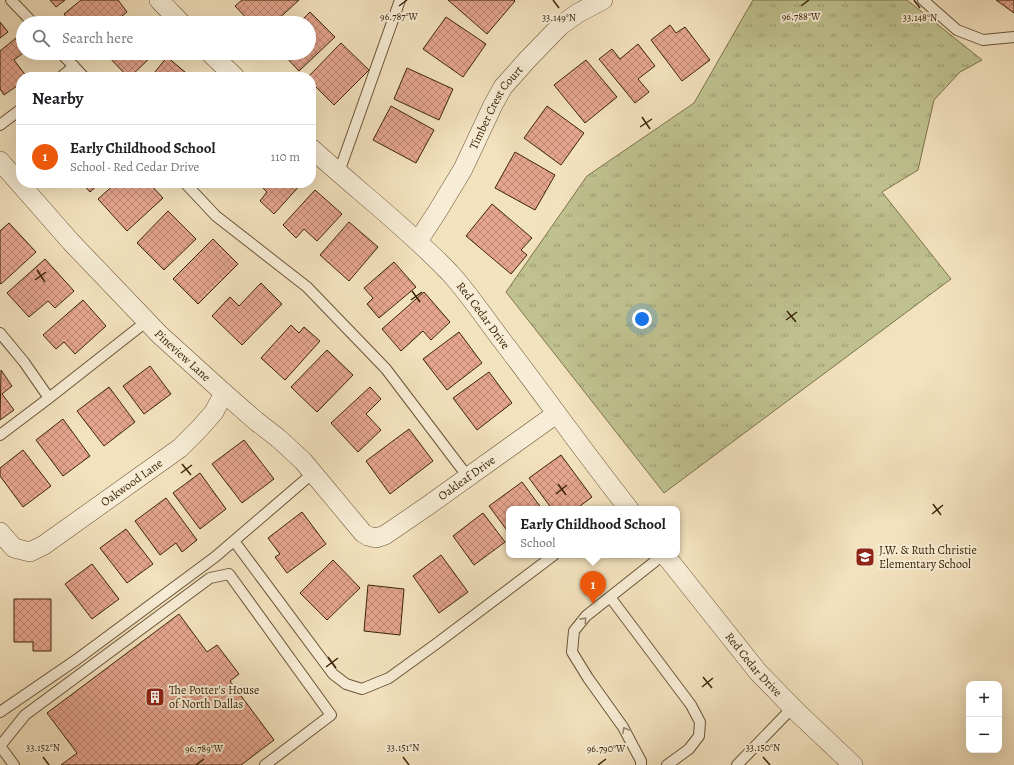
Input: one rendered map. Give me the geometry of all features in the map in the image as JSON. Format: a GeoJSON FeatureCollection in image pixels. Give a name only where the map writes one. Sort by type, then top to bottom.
{"type":"FeatureCollection","features":[{"type":"Feature","properties":{"kind":"street"},"geometry":{"type":"LineString","coordinates":[[159,0],[174,16]]}},
{"type":"Feature","properties":{"kind":"street","name":"Timber Crest Court"},"geometry":{"type":"LineString","coordinates":[[418,241],[438,212],[464,169],[503,86],[560,26],[578,13],[603,0]]}},
{"type":"Feature","properties":{"kind":"street"},"geometry":{"type":"LineString","coordinates":[[217,60],[230,72]]}},
{"type":"Feature","properties":{"kind":"street","name":"Red Cedar Drive"},"geometry":{"type":"LineString","coordinates":[[316,152],[418,241],[451,274],[539,389],[621,506]]}},
{"type":"Feature","properties":{"kind":"street","name":"Pineview Lane"},"geometry":{"type":"LineString","coordinates":[[0,161],[16,179]]}},
{"type":"Feature","properties":{"kind":"street","name":"Pineview Lane"},"geometry":{"type":"LineString","coordinates":[[24,188],[72,242],[160,335],[224,393],[303,461],[363,533],[376,538]]}},
{"type":"Feature","properties":{"kind":"street","name":"Oakwood Lane"},"geometry":{"type":"LineString","coordinates":[[0,532],[14,548],[30,552],[44,545],[180,448],[214,412],[224,393]]}},
{"type":"Feature","properties":{"kind":"street","name":"Oakleaf Drive"},"geometry":{"type":"LineString","coordinates":[[376,538],[385,535],[556,414]]}},
{"type":"Feature","properties":{"kind":"street","name":"Red Cedar Drive"},"geometry":{"type":"LineString","coordinates":[[666,558],[758,672],[853,765]]}},
{"type":"Feature","properties":{"kind":"lane"},"geometry":{"type":"LineString","coordinates":[[11,0],[26,16]]}},
{"type":"Feature","properties":{"kind":"lane"},"geometry":{"type":"LineString","coordinates":[[339,172],[400,0]]}},
{"type":"Feature","properties":{"kind":"lane"},"geometry":{"type":"LineString","coordinates":[[923,0],[957,30],[983,40],[1014,37]]}},
{"type":"Feature","properties":{"kind":"lane"},"geometry":{"type":"LineString","coordinates":[[68,60],[79,72]]}},
{"type":"Feature","properties":{"kind":"lane"},"geometry":{"type":"LineString","coordinates":[[67,72],[74,66]]}},
{"type":"Feature","properties":{"kind":"lane"},"geometry":{"type":"LineString","coordinates":[[0,126],[16,113]]}},
{"type":"Feature","properties":{"kind":"lane"},"geometry":{"type":"LineString","coordinates":[[190,188],[216,216],[307,286],[386,369],[468,477]]}},
{"type":"Feature","properties":{"kind":"lane"},"geometry":{"type":"LineString","coordinates":[[0,435],[147,321]]}},
{"type":"Feature","properties":{"kind":"lane"},"geometry":{"type":"LineString","coordinates":[[0,333],[24,362],[49,398]]}},
{"type":"Feature","properties":{"kind":"lane"},"geometry":{"type":"LineString","coordinates":[[0,712],[76,660],[215,557],[314,474]]}},
{"type":"Feature","properties":{"kind":"lane"},"geometry":{"type":"LineString","coordinates":[[234,541],[333,674],[346,684],[362,689],[390,678],[550,558]]}},
{"type":"Feature","properties":{"kind":"lane"},"geometry":{"type":"LineString","coordinates":[[641,765],[623,727],[588,678],[572,652],[574,631],[586,616],[660,558]]}},
{"type":"Feature","properties":{"kind":"lane"},"geometry":{"type":"LineString","coordinates":[[14,765],[0,746],[25,716],[210,578],[229,574],[330,715],[265,765]]}},
{"type":"Feature","properties":{"kind":"lane"},"geometry":{"type":"LineString","coordinates":[[610,597],[691,705],[700,722],[699,736],[689,749],[667,765]]}},
{"type":"Feature","properties":{"kind":"lane"},"geometry":{"type":"LineString","coordinates":[[737,765],[793,707]]}},
{"type":"Feature","properties":{"kind":"green space"},"geometry":{"type":"Polygon","coordinates":[[[753,0],[907,0],[982,60],[960,72],[934,100],[918,170],[882,192],[951,279],[664,493],[506,292],[587,176],[694,103],[753,0]]]}},
{"type":"Feature","properties":{"kind":"building"},"geometry":{"type":"Polygon","coordinates":[[[50,0],[65,0],[56,7],[50,0]]]}},
{"type":"Feature","properties":{"kind":"building"},"geometry":{"type":"Polygon","coordinates":[[[81,0],[118,0],[127,12],[122,16],[66,16],[64,14],[81,0]]]}},
{"type":"Feature","properties":{"kind":"building"},"geometry":{"type":"Polygon","coordinates":[[[242,0],[299,0],[282,16],[244,16],[235,6],[242,0]]]}},
{"type":"Feature","properties":{"kind":"building"},"geometry":{"type":"Polygon","coordinates":[[[448,0],[514,0],[515,1],[487,34],[448,0]]]}},
{"type":"Feature","properties":{"kind":"building"},"geometry":{"type":"Polygon","coordinates":[[[996,0],[1014,0],[1014,13],[996,0]]]}},
{"type":"Feature","properties":{"kind":"building"},"geometry":{"type":"Polygon","coordinates":[[[310,12],[314,16],[306,16],[310,12]]]}},
{"type":"Feature","properties":{"kind":"building"},"geometry":{"type":"Polygon","coordinates":[[[446,17],[486,44],[463,77],[423,49],[446,17]]]}},
{"type":"Feature","properties":{"kind":"building"},"geometry":{"type":"Polygon","coordinates":[[[316,18],[335,37],[316,55],[316,18]]]}},
{"type":"Feature","properties":{"kind":"building"},"geometry":{"type":"Polygon","coordinates":[[[0,22],[8,32],[0,38],[0,22]]]}},
{"type":"Feature","properties":{"kind":"building"},"geometry":{"type":"Polygon","coordinates":[[[670,25],[676,33],[685,27],[710,60],[682,81],[651,40],[670,25]]]}},
{"type":"Feature","properties":{"kind":"building"},"geometry":{"type":"Polygon","coordinates":[[[16,38],[16,58],[14,60],[23,72],[16,72],[16,87],[4,95],[0,89],[0,51],[16,38]]]}},
{"type":"Feature","properties":{"kind":"building"},"geometry":{"type":"Polygon","coordinates":[[[341,43],[369,70],[334,105],[316,87],[316,72],[313,72],[341,43]]]}},
{"type":"Feature","properties":{"kind":"building"},"geometry":{"type":"Polygon","coordinates":[[[638,44],[655,66],[638,79],[649,92],[635,103],[599,59],[612,49],[620,59],[638,44]]]}},
{"type":"Feature","properties":{"kind":"building"},"geometry":{"type":"Polygon","coordinates":[[[112,60],[148,60],[135,72],[123,72],[112,60]]]}},
{"type":"Feature","properties":{"kind":"building"},"geometry":{"type":"Polygon","coordinates":[[[165,60],[171,60],[185,72],[155,72],[165,60]]]}},
{"type":"Feature","properties":{"kind":"building"},"geometry":{"type":"Polygon","coordinates":[[[289,60],[311,60],[299,71],[289,60]]]}},
{"type":"Feature","properties":{"kind":"building"},"geometry":{"type":"Polygon","coordinates":[[[586,60],[617,97],[585,123],[554,85],[586,60]]]}},
{"type":"Feature","properties":{"kind":"building"},"geometry":{"type":"Polygon","coordinates":[[[407,68],[453,89],[439,120],[394,99],[407,68]]]}},
{"type":"Feature","properties":{"kind":"building"},"geometry":{"type":"Polygon","coordinates":[[[391,106],[434,130],[416,163],[373,140],[391,106]]]}},
{"type":"Feature","properties":{"kind":"building"},"geometry":{"type":"Polygon","coordinates":[[[547,106],[584,133],[561,165],[524,138],[547,106]]]}},
{"type":"Feature","properties":{"kind":"building"},"geometry":{"type":"Polygon","coordinates":[[[515,152],[555,175],[535,210],[495,188],[515,152]]]}},
{"type":"Feature","properties":{"kind":"building"},"geometry":{"type":"Polygon","coordinates":[[[86,188],[94,188],[90,192],[86,188]]]}},
{"type":"Feature","properties":{"kind":"building"},"geometry":{"type":"Polygon","coordinates":[[[110,188],[154,188],[163,198],[127,231],[98,199],[110,188]]]}},
{"type":"Feature","properties":{"kind":"building"},"geometry":{"type":"Polygon","coordinates":[[[263,188],[297,188],[274,214],[260,201],[267,192],[263,188]]]}},
{"type":"Feature","properties":{"kind":"building"},"geometry":{"type":"Polygon","coordinates":[[[315,190],[342,214],[317,241],[304,229],[296,238],[283,225],[315,190]]]}},
{"type":"Feature","properties":{"kind":"building"},"geometry":{"type":"Polygon","coordinates":[[[492,204],[532,238],[521,250],[527,255],[511,274],[466,236],[492,204]]]}},
{"type":"Feature","properties":{"kind":"building"},"geometry":{"type":"Polygon","coordinates":[[[168,211],[196,239],[164,270],[137,243],[168,211]]]}},
{"type":"Feature","properties":{"kind":"building"},"geometry":{"type":"Polygon","coordinates":[[[349,222],[378,247],[349,281],[320,255],[349,222]]]}},
{"type":"Feature","properties":{"kind":"building"},"geometry":{"type":"Polygon","coordinates":[[[9,223],[36,252],[1,284],[0,231],[9,223]]]}},
{"type":"Feature","properties":{"kind":"building"},"geometry":{"type":"Polygon","coordinates":[[[213,239],[238,264],[198,304],[173,279],[213,239]]]}},
{"type":"Feature","properties":{"kind":"building"},"geometry":{"type":"Polygon","coordinates":[[[45,259],[74,291],[55,308],[48,301],[29,317],[7,293],[45,259]]]}},
{"type":"Feature","properties":{"kind":"building"},"geometry":{"type":"Polygon","coordinates":[[[394,262],[416,287],[379,318],[367,304],[373,298],[364,288],[394,262]]]}},
{"type":"Feature","properties":{"kind":"building"},"geometry":{"type":"Polygon","coordinates":[[[261,283],[282,304],[242,345],[212,316],[230,297],[239,306],[261,283]]]}},
{"type":"Feature","properties":{"kind":"building"},"geometry":{"type":"Polygon","coordinates":[[[424,292],[450,322],[431,340],[423,331],[401,351],[382,329],[424,292]]]}},
{"type":"Feature","properties":{"kind":"building"},"geometry":{"type":"Polygon","coordinates":[[[83,300],[106,326],[75,354],[64,342],[56,349],[43,335],[83,300]]]}},
{"type":"Feature","properties":{"kind":"building"},"geometry":{"type":"Polygon","coordinates":[[[291,325],[299,333],[304,327],[320,341],[285,380],[261,358],[291,325]]]}},
{"type":"Feature","properties":{"kind":"building"},"geometry":{"type":"Polygon","coordinates":[[[459,332],[482,363],[447,390],[423,359],[459,332]]]}},
{"type":"Feature","properties":{"kind":"building"},"geometry":{"type":"Polygon","coordinates":[[[327,350],[353,375],[317,412],[291,387],[327,350]]]}},
{"type":"Feature","properties":{"kind":"building"},"geometry":{"type":"Polygon","coordinates":[[[150,366],[171,394],[144,414],[123,386],[150,366]]]}},
{"type":"Feature","properties":{"kind":"building"},"geometry":{"type":"Polygon","coordinates":[[[1,370],[12,386],[2,394],[14,410],[0,420],[1,370]]]}},
{"type":"Feature","properties":{"kind":"building"},"geometry":{"type":"Polygon","coordinates":[[[489,372],[512,403],[477,430],[453,398],[489,372]]]}},
{"type":"Feature","properties":{"kind":"building"},"geometry":{"type":"Polygon","coordinates":[[[109,387],[135,422],[104,446],[77,411],[109,387]]]}},
{"type":"Feature","properties":{"kind":"building"},"geometry":{"type":"Polygon","coordinates":[[[370,387],[381,399],[366,414],[381,430],[358,452],[331,423],[370,387]]]}},
{"type":"Feature","properties":{"kind":"building"},"geometry":{"type":"Polygon","coordinates":[[[63,419],[90,456],[63,476],[36,440],[63,419]]]}},
{"type":"Feature","properties":{"kind":"building"},"geometry":{"type":"Polygon","coordinates":[[[409,429],[433,461],[390,494],[366,461],[409,429]]]}},
{"type":"Feature","properties":{"kind":"building"},"geometry":{"type":"Polygon","coordinates":[[[244,440],[274,479],[242,503],[212,464],[244,440]]]}},
{"type":"Feature","properties":{"kind":"building"},"geometry":{"type":"Polygon","coordinates":[[[23,450],[51,486],[23,507],[0,476],[0,468],[23,450]]]}},
{"type":"Feature","properties":{"kind":"building"},"geometry":{"type":"Polygon","coordinates":[[[561,455],[592,497],[580,506],[550,506],[529,478],[561,455]]]}},
{"type":"Feature","properties":{"kind":"building"},"geometry":{"type":"Polygon","coordinates":[[[200,473],[226,509],[200,529],[173,493],[200,473]]]}},
{"type":"Feature","properties":{"kind":"building"},"geometry":{"type":"Polygon","coordinates":[[[522,482],[540,506],[506,506],[506,529],[489,506],[522,482]]]}},
{"type":"Feature","properties":{"kind":"building"},"geometry":{"type":"Polygon","coordinates":[[[166,498],[197,540],[182,552],[176,543],[160,555],[135,521],[166,498]]]}},
{"type":"Feature","properties":{"kind":"building"},"geometry":{"type":"Polygon","coordinates":[[[302,512],[326,544],[287,573],[275,557],[280,554],[268,538],[302,512]]]}},
{"type":"Feature","properties":{"kind":"building"},"geometry":{"type":"Polygon","coordinates":[[[483,513],[505,542],[474,565],[453,536],[483,513]]]}},
{"type":"Feature","properties":{"kind":"building"},"geometry":{"type":"Polygon","coordinates":[[[126,529],[153,564],[127,583],[100,548],[126,529]]]}},
{"type":"Feature","properties":{"kind":"building"},"geometry":{"type":"Polygon","coordinates":[[[441,555],[468,592],[439,613],[413,576],[441,555]]]}},
{"type":"Feature","properties":{"kind":"building"},"geometry":{"type":"Polygon","coordinates":[[[333,560],[360,588],[327,620],[300,593],[333,560]]]}},
{"type":"Feature","properties":{"kind":"building"},"geometry":{"type":"Polygon","coordinates":[[[92,564],[119,599],[92,619],[65,584],[92,564]]]}},
{"type":"Feature","properties":{"kind":"building"},"geometry":{"type":"Polygon","coordinates":[[[368,585],[404,589],[400,635],[364,631],[368,585]]]}},
{"type":"Feature","properties":{"kind":"building"},"geometry":{"type":"Polygon","coordinates":[[[14,599],[51,599],[51,651],[33,651],[33,642],[14,642],[14,599]]]}},
{"type":"Feature","properties":{"kind":"building","name":"The Potter's House of North Dallas"},"geometry":{"type":"Polygon","coordinates":[[[179,614],[207,652],[217,645],[239,674],[230,681],[274,740],[241,765],[61,765],[77,753],[47,713],[179,614]]]}},
{"type":"Feature","properties":{"kind":"place","name":"J.W. & Ruth Christie Elementary School"},"geometry":{"type":"Point","coordinates":[865,557]}},
{"type":"Feature","properties":{"kind":"place","name":"Early Childhood School"},"geometry":{"type":"Point","coordinates":[593,604]}},
{"type":"Feature","properties":{"kind":"place","name":"The Potter's House of North Dallas"},"geometry":{"type":"Point","coordinates":[155,697]}}]}
